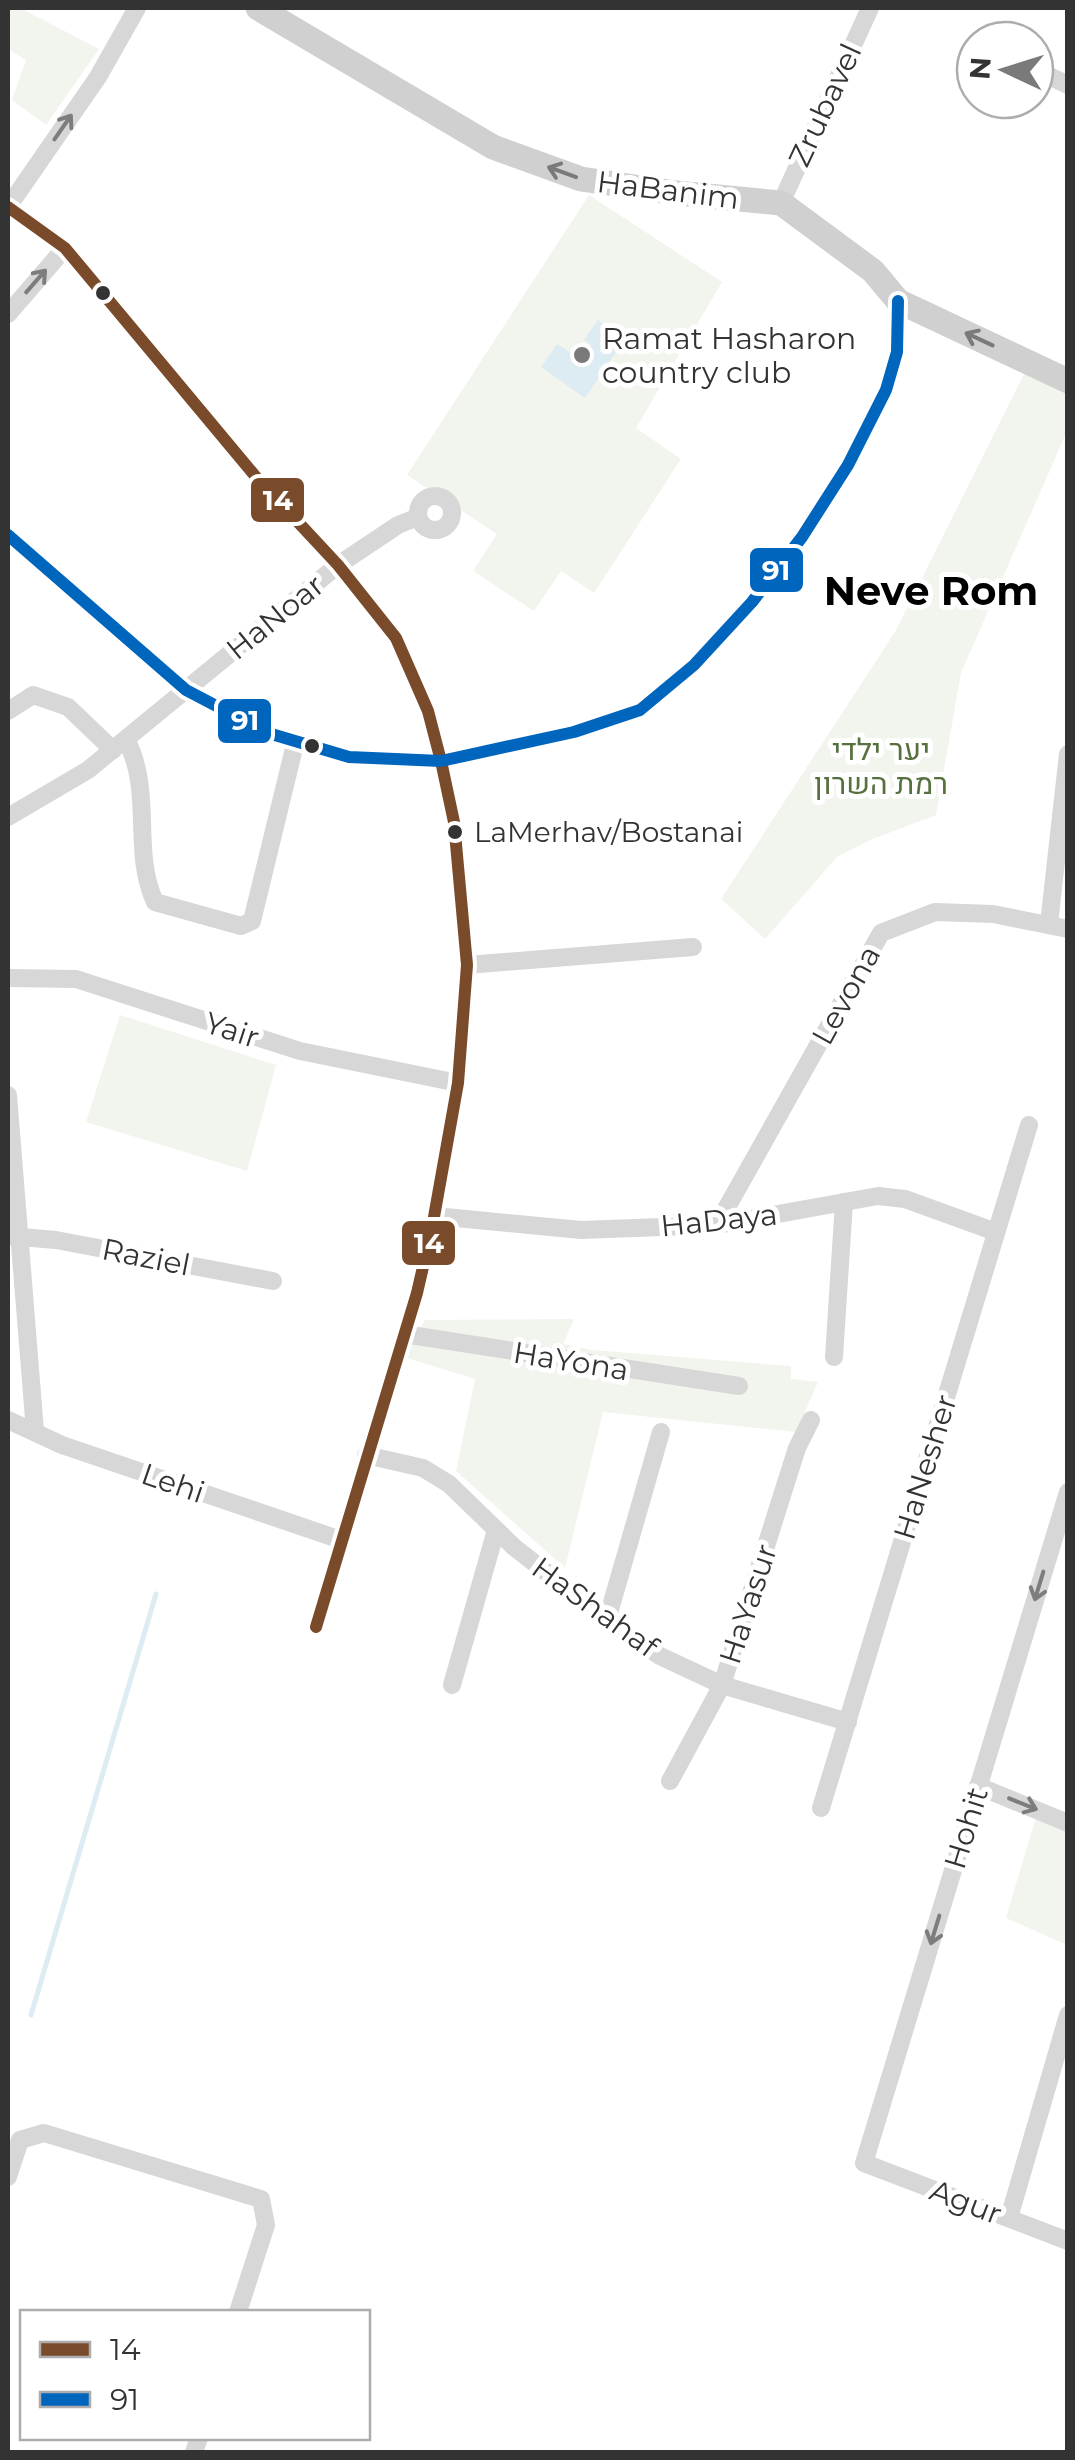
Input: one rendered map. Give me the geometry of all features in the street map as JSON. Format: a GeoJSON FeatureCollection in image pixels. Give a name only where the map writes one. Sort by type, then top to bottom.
{"type":"FeatureCollection","features":[{"type":"Feature","properties":{"kind":"street"},"geometry":{"type":"LineString","coordinates":[[137,8],[98,77],[8,207],[65,248],[256,478],[338,565],[396,638],[428,711],[454,822],[467,965],[458,1084],[434,1216],[404,1334],[316,1627]]}},
{"type":"Feature","properties":{"kind":"street","name":"HaBanim"},"geometry":{"type":"LineString","coordinates":[[258,8],[493,147],[581,179],[676,193],[780,202],[873,271],[898,301],[1068,381]]}},
{"type":"Feature","properties":{"kind":"street","name":"Zrubavel"},"geometry":{"type":"LineString","coordinates":[[780,202],[870,8]]}},
{"type":"Feature","properties":{"kind":"street"},"geometry":{"type":"LineString","coordinates":[[8,314],[65,248]]}},
{"type":"Feature","properties":{"kind":"street"},"geometry":{"type":"LineString","coordinates":[[8,535],[186,690],[268,733],[349,757],[442,761],[574,732],[640,710],[694,665],[752,602],[792,550],[848,465],[886,390],[897,352],[898,301]]}},
{"type":"Feature","properties":{"kind":"street","name":"HaNoar"},"geometry":{"type":"LineString","coordinates":[[8,816],[88,770],[338,565],[418,517]]}},
{"type":"Feature","properties":{"kind":"street"},"geometry":{"type":"LineString","coordinates":[[8,711],[33,695],[68,707],[119,745],[139,764],[146,883],[156,902],[241,926],[252,922],[296,740]]}},
{"type":"Feature","properties":{"kind":"street"},"geometry":{"type":"LineString","coordinates":[[1058,927],[1067,757]]}},
{"type":"Feature","properties":{"kind":"street","name":"Levona"},"geometry":{"type":"LineString","coordinates":[[717,1225],[881,933],[934,912],[993,914],[1058,927]]}},
{"type":"Feature","properties":{"kind":"street"},"geometry":{"type":"LineString","coordinates":[[467,965],[693,947]]}},
{"type":"Feature","properties":{"kind":"street","name":"Yair"},"geometry":{"type":"LineString","coordinates":[[8,978],[76,979],[266,1042],[458,1084]]}},
{"type":"Feature","properties":{"kind":"street"},"geometry":{"type":"LineString","coordinates":[[8,1095],[13,1237],[35,1431]]}},
{"type":"Feature","properties":{"kind":"street","name":"HaNesher"},"geometry":{"type":"LineString","coordinates":[[822,1808],[1028,1125]]}},
{"type":"Feature","properties":{"kind":"street","name":"HaDaya"},"geometry":{"type":"LineString","coordinates":[[434,1216],[581,1230],[717,1225],[878,1196],[906,1200],[996,1232]]}},
{"type":"Feature","properties":{"kind":"street"},"geometry":{"type":"LineString","coordinates":[[834,1357],[844,1202]]}},
{"type":"Feature","properties":{"kind":"street","name":"Raziel"},"geometry":{"type":"LineString","coordinates":[[13,1237],[56,1240],[273,1281]]}},
{"type":"Feature","properties":{"kind":"street","name":"HaYona"},"geometry":{"type":"LineString","coordinates":[[404,1334],[739,1386]]}},
{"type":"Feature","properties":{"kind":"street","name":"Lehi"},"geometry":{"type":"LineString","coordinates":[[8,1420],[62,1445],[341,1540]]}},
{"type":"Feature","properties":{"kind":"street","name":"HaYasur"},"geometry":{"type":"LineString","coordinates":[[670,1781],[722,1686],[797,1448],[811,1420]]}},
{"type":"Feature","properties":{"kind":"street"},"geometry":{"type":"LineString","coordinates":[[606,1620],[661,1432]]}},
{"type":"Feature","properties":{"kind":"street","name":"HaShahaf"},"geometry":{"type":"LineString","coordinates":[[366,1456],[424,1468],[449,1484],[496,1530],[606,1620],[660,1656],[722,1686],[848,1722]]}},
{"type":"Feature","properties":{"kind":"street","name":"Hohit"},"geometry":{"type":"LineString","coordinates":[[864,2163],[1068,1492]]}},
{"type":"Feature","properties":{"kind":"street"},"geometry":{"type":"LineString","coordinates":[[452,1684],[496,1530]]}},
{"type":"Feature","properties":{"kind":"street"},"geometry":{"type":"LineString","coordinates":[[978,1786],[1068,1822]]}},
{"type":"Feature","properties":{"kind":"street"},"geometry":{"type":"LineString","coordinates":[[1009,2218],[1068,2014]]}},
{"type":"Feature","properties":{"kind":"street"},"geometry":{"type":"LineString","coordinates":[[8,2177],[20,2140],[44,2133],[261,2199],[266,2225],[239,2310]]}},
{"type":"Feature","properties":{"kind":"street","name":"Agur"},"geometry":{"type":"LineString","coordinates":[[864,2163],[1068,2240]]}},
{"type":"Feature","properties":{"kind":"green space"},"geometry":{"type":"Polygon","coordinates":[[[8,8],[20,8],[99,49],[46,125],[12,100],[26,60],[8,49],[8,8]]]}},
{"type":"Feature","properties":{"kind":"green space","name":"Ramat Hasharon country club"},"geometry":{"type":"Polygon","coordinates":[[[589,195],[722,282],[636,428],[681,459],[594,593],[561,571],[534,611],[473,571],[497,534],[407,475],[589,195]]]}},
{"type":"Feature","properties":{"kind":"green space","name":"יער ילדי רמת השרון"},"geometry":{"type":"Polygon","coordinates":[[[1025,372],[1067,394],[1067,431],[961,673],[936,815],[837,857],[765,939],[721,899],[895,632],[1025,372]]]}},
{"type":"Feature","properties":{"kind":"green space"},"geometry":{"type":"Polygon","coordinates":[[[120,1015],[276,1065],[247,1171],[86,1122],[120,1015]]]}},
{"type":"Feature","properties":{"kind":"green space"},"geometry":{"type":"Polygon","coordinates":[[[574,1319],[563,1344],[592,1350],[791,1366],[791,1379],[818,1382],[796,1432],[603,1412],[565,1568],[456,1471],[475,1379],[404,1357],[425,1320],[574,1319]]]}},
{"type":"Feature","properties":{"kind":"green space"},"geometry":{"type":"Polygon","coordinates":[[[1036,1817],[1067,1829],[1067,1945],[1006,1918],[1036,1817]]]}},
{"type":"Feature","properties":{"kind":"shaded area"},"geometry":{"type":"Polygon","coordinates":[[[598,320],[625,339],[585,398],[541,367],[557,344],[582,360],[591,345],[584,340],[598,320]]]}},
{"type":"Feature","properties":{"kind":"waterway"},"geometry":{"type":"LineString","coordinates":[[31,2015],[156,1594]]}},
{"type":"Feature","properties":{"kind":"transit line","name":"14"},"geometry":{"type":"LineString","coordinates":[[8,207],[65,248],[256,477],[338,565],[396,638],[428,711],[441,761],[454,822],[467,965],[458,1083],[417,1293],[316,1627]]}},
{"type":"Feature","properties":{"kind":"transit line","name":"91"},"geometry":{"type":"LineString","coordinates":[[8,535],[186,690],[268,733],[349,757],[441,761],[574,732],[640,710],[694,665],[752,602],[802,537],[848,465],[886,390],[897,352],[898,301]]}},
{"type":"Feature","properties":{"kind":"place","name":"Ramat Hasharon country club"},"geometry":{"type":"Point","coordinates":[582,355]}},
{"type":"Feature","properties":{"kind":"place","name":"LaMerhav/Bostanai"},"geometry":{"type":"Point","coordinates":[455,832]}},
{"type":"Feature","properties":{"kind":"district","name":"Neve Rom"},"geometry":{"type":"Point","coordinates":[931,590]}}]}
